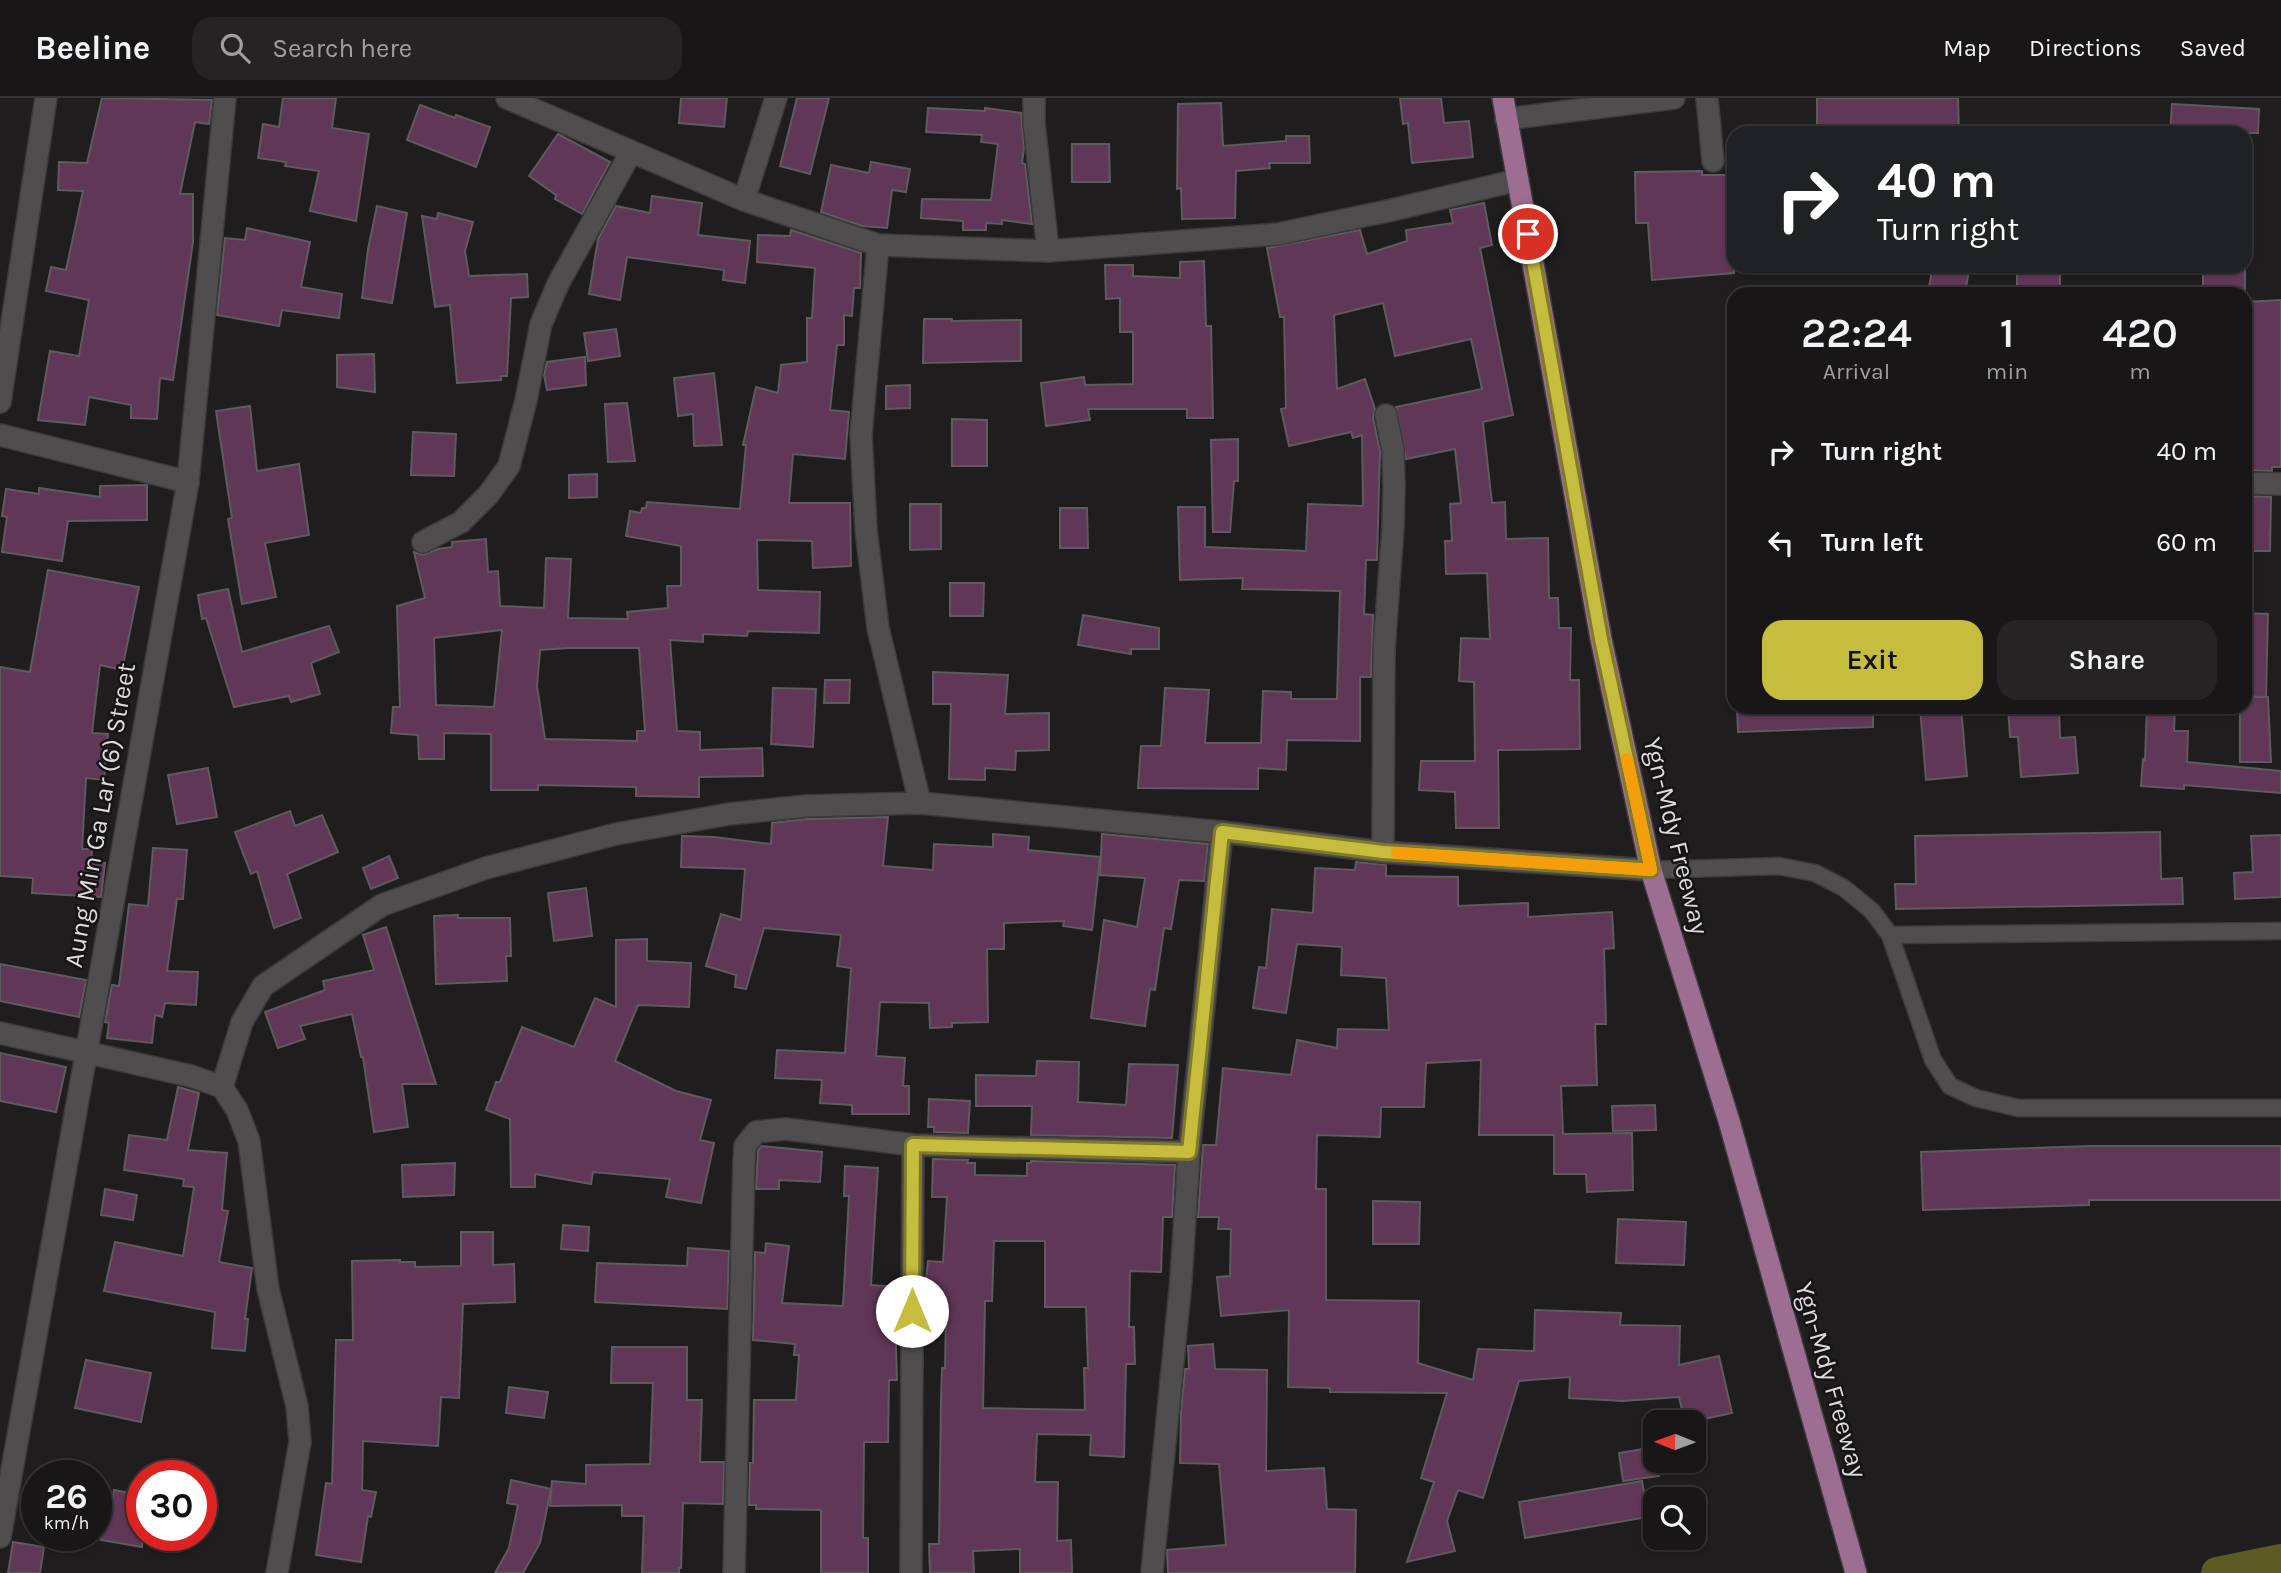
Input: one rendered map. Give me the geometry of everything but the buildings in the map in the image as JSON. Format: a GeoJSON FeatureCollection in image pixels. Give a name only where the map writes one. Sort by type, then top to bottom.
{"type":"FeatureCollection","features":[{"type":"Feature","properties":{"kind":"main road","name":"Ygn-Mdy Freeway"},"geometry":{"type":"LineString","coordinates":[[1505,108],[1601,639],[1651,870],[1729,1121],[1856,1573]]}},
{"type":"Feature","properties":{"kind":"street"},"geometry":{"type":"LineString","coordinates":[[0,402],[46,98]]}},
{"type":"Feature","properties":{"kind":"street","name":"Aung Min Ga Lar (6) Street"},"geometry":{"type":"LineString","coordinates":[[0,1537],[188,482],[225,98]]}},
{"type":"Feature","properties":{"kind":"street"},"geometry":{"type":"LineString","coordinates":[[507,98],[744,200],[878,245],[1048,251],[1278,234],[1392,211],[1518,180]]}},
{"type":"Feature","properties":{"kind":"street"},"geometry":{"type":"LineString","coordinates":[[744,200],[776,98]]}},
{"type":"Feature","properties":{"kind":"street"},"geometry":{"type":"LineString","coordinates":[[1034,98],[1034,123],[1048,251]]}},
{"type":"Feature","properties":{"kind":"street"},"geometry":{"type":"LineString","coordinates":[[1505,108],[1674,98]]}},
{"type":"Feature","properties":{"kind":"street"},"geometry":{"type":"LineString","coordinates":[[1707,98],[1713,161]]}},
{"type":"Feature","properties":{"kind":"street"},"geometry":{"type":"LineString","coordinates":[[423,542],[461,522],[488,495],[509,466],[541,324],[558,284],[631,152]]}},
{"type":"Feature","properties":{"kind":"street"},"geometry":{"type":"LineString","coordinates":[[878,245],[861,434],[866,529],[878,628],[920,803]]}},
{"type":"Feature","properties":{"kind":"street"},"geometry":{"type":"LineString","coordinates":[[1383,852],[1384,649],[1394,485],[1393,450],[1385,415]]}},
{"type":"Feature","properties":{"kind":"street"},"geometry":{"type":"LineString","coordinates":[[0,435],[188,482]]}},
{"type":"Feature","properties":{"kind":"street"},"geometry":{"type":"LineString","coordinates":[[2252,483],[2281,484]]}},
{"type":"Feature","properties":{"kind":"street"},"geometry":{"type":"LineString","coordinates":[[222,1087],[242,1022],[263,986],[382,905],[485,868],[615,834],[729,814],[806,806],[920,803],[1222,832],[1383,852],[1651,870]]}},
{"type":"Feature","properties":{"kind":"street"},"geometry":{"type":"LineString","coordinates":[[1152,1573],[1181,1280],[1189,1152],[1222,832]]}},
{"type":"Feature","properties":{"kind":"street"},"geometry":{"type":"LineString","coordinates":[[0,1033],[191,1076],[222,1087],[237,1110],[248,1140],[268,1289],[297,1406],[299,1452],[277,1573]]}},
{"type":"Feature","properties":{"kind":"street"},"geometry":{"type":"LineString","coordinates":[[734,1573],[745,1146],[756,1132],[777,1129],[913,1145],[1189,1152]]}},
{"type":"Feature","properties":{"kind":"street"},"geometry":{"type":"LineString","coordinates":[[911,1573],[913,1145]]}},
{"type":"Feature","properties":{"kind":"lane"},"geometry":{"type":"LineString","coordinates":[[1651,870],[1779,866],[1815,873],[1844,888],[1872,911],[1890,935],[1933,1060],[1950,1086],[1976,1098],[2018,1108],[2281,1108]]}},
{"type":"Feature","properties":{"kind":"lane"},"geometry":{"type":"LineString","coordinates":[[1890,935],[2281,931]]}},
{"type":"Feature","properties":{"kind":"waterway"},"geometry":{"type":"LineString","coordinates":[[2217,1573],[2281,1560]]}},
{"type":"Feature","properties":{"kind":"slow traffic"},"geometry":{"type":"LineString","coordinates":[[1397,853],[1651,870],[1627,759]]}},
{"type":"Feature","properties":{"kind":"route"},"geometry":{"type":"LineString","coordinates":[[912,1311],[913,1145],[1189,1152],[1222,832],[1383,852],[1651,870],[1601,639],[1528,234]]}}]}
